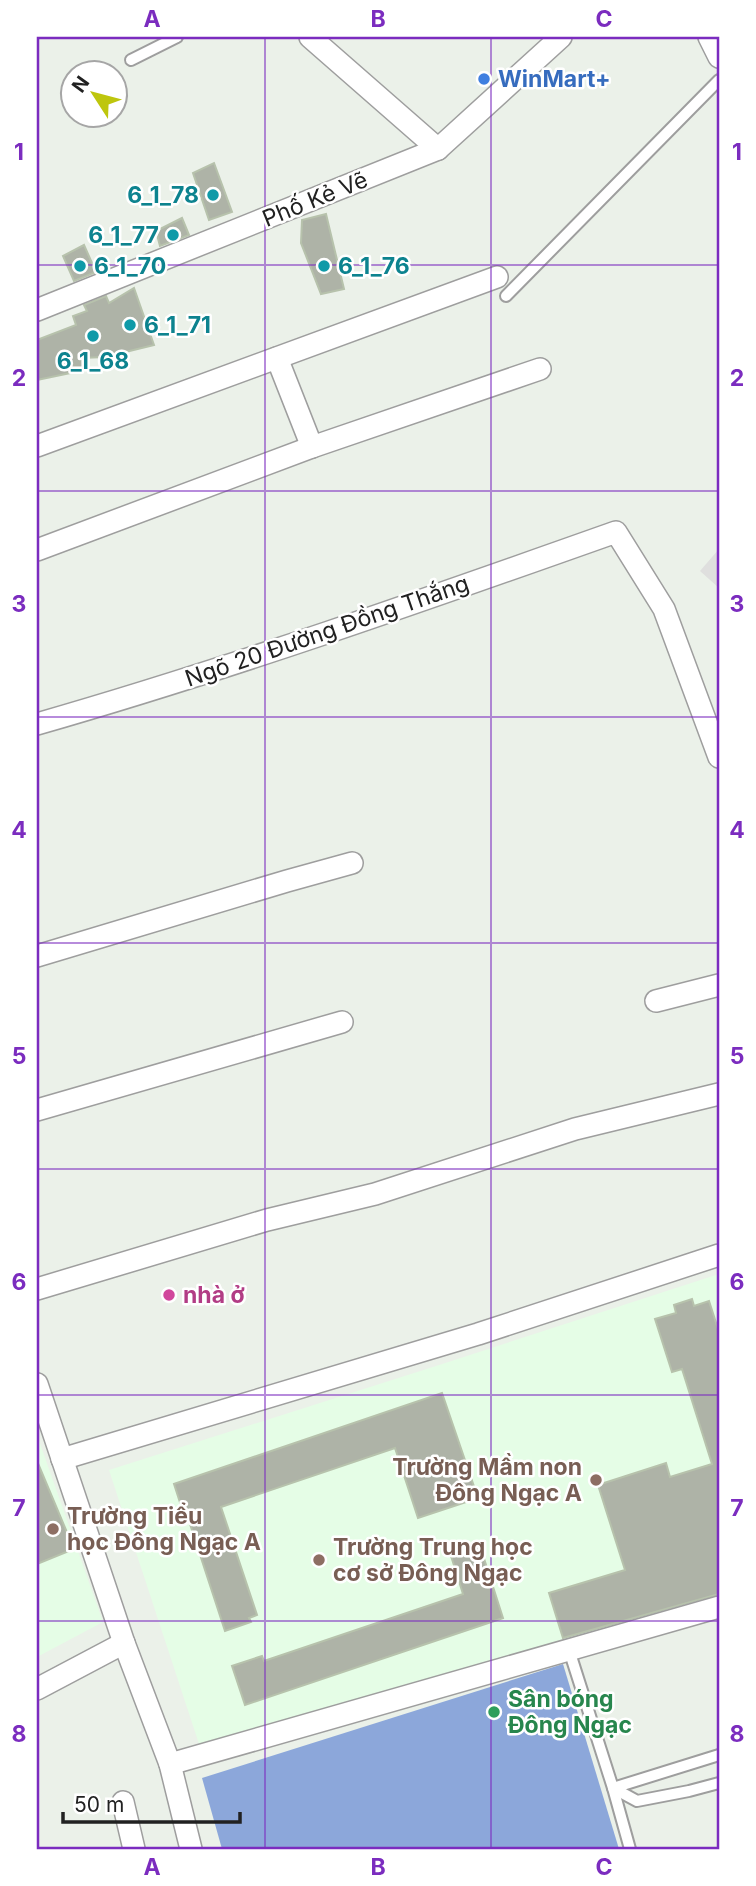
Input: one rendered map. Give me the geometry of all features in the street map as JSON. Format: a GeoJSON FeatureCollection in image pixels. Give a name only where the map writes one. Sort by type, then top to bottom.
{"type":"FeatureCollection","features":[{"type":"Feature","properties":{"kind":"street"},"geometry":{"type":"LineString","coordinates":[[310,37],[438,149]]}},
{"type":"Feature","properties":{"kind":"street","name":"Phố Kẻ Vẽ"},"geometry":{"type":"LineString","coordinates":[[37,310],[438,149],[560,37]]}},
{"type":"Feature","properties":{"kind":"street"},"geometry":{"type":"LineString","coordinates":[[709,37],[719,57]]}},
{"type":"Feature","properties":{"kind":"street"},"geometry":{"type":"LineString","coordinates":[[37,446],[277,358],[502,287]]}},
{"type":"Feature","properties":{"kind":"street"},"geometry":{"type":"LineString","coordinates":[[277,358],[312,447]]}},
{"type":"Feature","properties":{"kind":"street"},"geometry":{"type":"LineString","coordinates":[[37,550],[312,447],[540,369]]}},
{"type":"Feature","properties":{"kind":"street","name":"Ngõ 20 Đường Đồng Thắng"},"geometry":{"type":"LineString","coordinates":[[37,724],[108,704],[356,624],[616,532],[664,609],[719,757]]}},
{"type":"Feature","properties":{"kind":"street"},"geometry":{"type":"LineString","coordinates":[[37,956],[352,863]]}},
{"type":"Feature","properties":{"kind":"street"},"geometry":{"type":"LineString","coordinates":[[656,1001],[719,985]]}},
{"type":"Feature","properties":{"kind":"street"},"geometry":{"type":"LineString","coordinates":[[37,1110],[342,1022]]}},
{"type":"Feature","properties":{"kind":"street"},"geometry":{"type":"LineString","coordinates":[[37,1289],[267,1220],[375,1194],[575,1129],[719,1094]]}},
{"type":"Feature","properties":{"kind":"street"},"geometry":{"type":"LineString","coordinates":[[62,1459],[478,1334],[719,1255]]}},
{"type":"Feature","properties":{"kind":"street"},"geometry":{"type":"LineString","coordinates":[[37,1384],[124,1643],[170,1764],[191,1849]]}},
{"type":"Feature","properties":{"kind":"street"},"geometry":{"type":"LineString","coordinates":[[170,1764],[719,1607]]}},
{"type":"Feature","properties":{"kind":"street"},"geometry":{"type":"LineString","coordinates":[[37,1689],[124,1643]]}},
{"type":"Feature","properties":{"kind":"street"},"geometry":{"type":"LineString","coordinates":[[122,1802],[134,1849]]}},
{"type":"Feature","properties":{"kind":"lane"},"geometry":{"type":"LineString","coordinates":[[131,60],[177,37]]}},
{"type":"Feature","properties":{"kind":"lane"},"geometry":{"type":"LineString","coordinates":[[502,287],[719,80]]}},
{"type":"Feature","properties":{"kind":"lane"},"geometry":{"type":"LineString","coordinates":[[569,1650],[630,1849]]}},
{"type":"Feature","properties":{"kind":"lane"},"geometry":{"type":"LineString","coordinates":[[613,1788],[719,1755]]}},
{"type":"Feature","properties":{"kind":"lane"},"geometry":{"type":"LineString","coordinates":[[613,1788],[637,1801],[719,1783]]}},
{"type":"Feature","properties":{"kind":"shaded area"},"geometry":{"type":"Polygon","coordinates":[[[719,549],[719,588],[700,571],[719,549]]]}},
{"type":"Feature","properties":{"kind":"shaded area"},"geometry":{"type":"Polygon","coordinates":[[[719,1274],[719,1594],[564,1642],[199,1744],[109,1470],[719,1274]]]}},
{"type":"Feature","properties":{"kind":"shaded area","name":"Trường Tiểu học Đông Ngạc A"},"geometry":{"type":"Polygon","coordinates":[[[37,1435],[103,1622],[37,1657],[37,1435]]]}},
{"type":"Feature","properties":{"kind":"shaded area","name":"Sân bóng Đông Ngạc"},"geometry":{"type":"Polygon","coordinates":[[[563,1664],[619,1849],[222,1849],[202,1778],[563,1664]]]}},
{"type":"Feature","properties":{"kind":"building","name":"6_1_78"},"geometry":{"type":"Polygon","coordinates":[[[214,163],[232,212],[209,220],[193,173],[214,163]]]}},
{"type":"Feature","properties":{"kind":"building","name":"6_1_76"},"geometry":{"type":"Polygon","coordinates":[[[326,214],[344,289],[321,294],[301,243],[302,220],[326,214]]]}},
{"type":"Feature","properties":{"kind":"building","name":"6_1_77"},"geometry":{"type":"Polygon","coordinates":[[[182,218],[189,235],[160,246],[156,231],[182,218]]]}},
{"type":"Feature","properties":{"kind":"building","name":"6_1_70"},"geometry":{"type":"Polygon","coordinates":[[[84,245],[96,272],[74,281],[63,256],[84,245]]]}},
{"type":"Feature","properties":{"kind":"building"},"geometry":{"type":"Polygon","coordinates":[[[134,288],[154,345],[105,357],[81,358],[85,370],[37,380],[37,340],[76,325],[73,316],[87,311],[84,305],[106,296],[109,303],[134,288]]]}},
{"type":"Feature","properties":{"kind":"building"},"geometry":{"type":"Polygon","coordinates":[[[692,1299],[694,1306],[709,1301],[719,1332],[719,1594],[563,1638],[549,1593],[625,1570],[598,1485],[666,1463],[670,1477],[712,1464],[682,1369],[672,1372],[655,1319],[676,1313],[674,1305],[692,1299]]]}},
{"type":"Feature","properties":{"kind":"building"},"geometry":{"type":"Polygon","coordinates":[[[442,1393],[478,1498],[418,1518],[395,1448],[221,1507],[257,1615],[249,1618],[251,1622],[225,1631],[174,1484],[442,1393]]]}},
{"type":"Feature","properties":{"kind":"building"},"geometry":{"type":"Polygon","coordinates":[[[37,1461],[74,1549],[37,1564],[37,1461]]]}},
{"type":"Feature","properties":{"kind":"building"},"geometry":{"type":"Polygon","coordinates":[[[480,1546],[503,1618],[245,1705],[232,1666],[262,1656],[264,1661],[463,1594],[451,1556],[480,1546]]]}},
{"type":"Feature","properties":{"kind":"place","name":"WinMart+"},"geometry":{"type":"Point","coordinates":[484,79]}},
{"type":"Feature","properties":{"kind":"place","name":"6_1_78"},"geometry":{"type":"Point","coordinates":[213,195]}},
{"type":"Feature","properties":{"kind":"place","name":"6_1_77"},"geometry":{"type":"Point","coordinates":[173,235]}},
{"type":"Feature","properties":{"kind":"place","name":"6_1_70"},"geometry":{"type":"Point","coordinates":[80,266]}},
{"type":"Feature","properties":{"kind":"place","name":"6_1_76"},"geometry":{"type":"Point","coordinates":[324,266]}},
{"type":"Feature","properties":{"kind":"place","name":"6_1_71"},"geometry":{"type":"Point","coordinates":[130,325]}},
{"type":"Feature","properties":{"kind":"place","name":"6_1_68"},"geometry":{"type":"Point","coordinates":[93,336]}},
{"type":"Feature","properties":{"kind":"place","name":"nhà ở"},"geometry":{"type":"Point","coordinates":[169,1295]}},
{"type":"Feature","properties":{"kind":"place","name":"Trường Mầm non Đông Ngạc A"},"geometry":{"type":"Point","coordinates":[596,1480]}},
{"type":"Feature","properties":{"kind":"place","name":"Trường Tiểu học Đông Ngạc A"},"geometry":{"type":"Point","coordinates":[53,1529]}},
{"type":"Feature","properties":{"kind":"place","name":"Trường Trung học cơ sở Đông Ngạc"},"geometry":{"type":"Point","coordinates":[319,1560]}},
{"type":"Feature","properties":{"kind":"place","name":"Sân bóng Đông Ngạc"},"geometry":{"type":"Point","coordinates":[494,1712]}}]}
